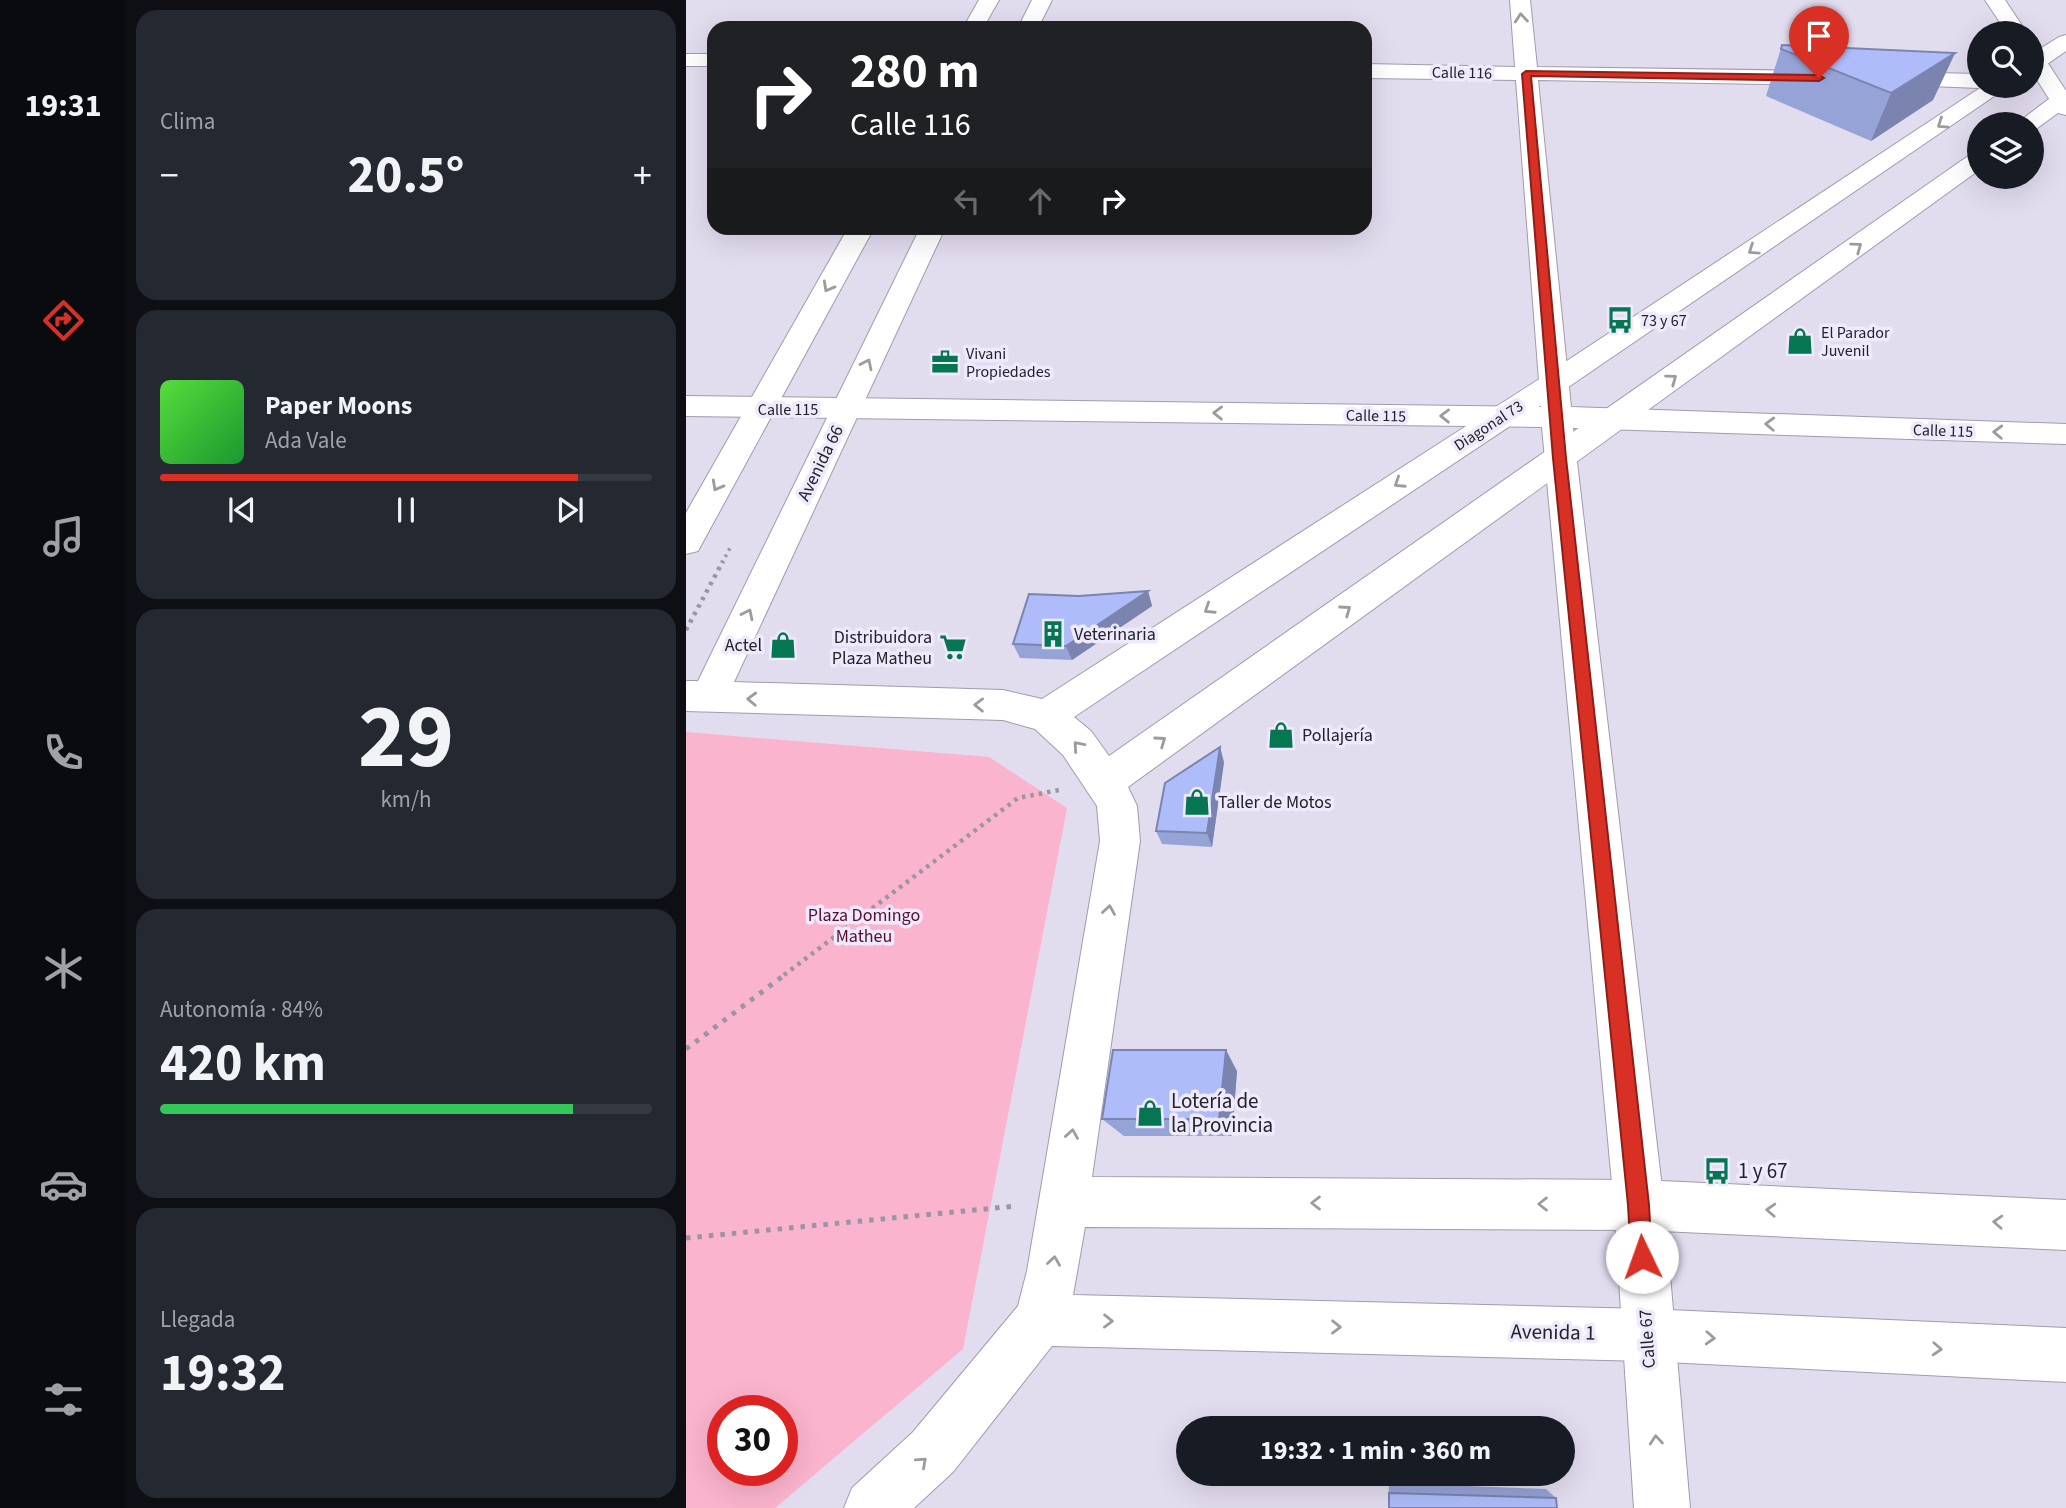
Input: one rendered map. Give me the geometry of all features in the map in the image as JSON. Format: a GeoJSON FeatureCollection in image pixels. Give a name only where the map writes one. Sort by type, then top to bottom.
{"type":"FeatureCollection","features":[{"type":"Feature","properties":{"kind":"main road"},"geometry":{"type":"LineString","coordinates":[[977,21],[989,0]]}},
{"type":"Feature","properties":{"kind":"main road"},"geometry":{"type":"LineString","coordinates":[[1032,21],[1042,0]]}},
{"type":"Feature","properties":{"kind":"main road","name":"Calle 67"},"geometry":{"type":"LineString","coordinates":[[1520,0],[1560,458],[1639,1205],[1646,1335],[1661,1508]]}},
{"type":"Feature","properties":{"kind":"main road"},"geometry":{"type":"LineString","coordinates":[[1995,0],[2009,21]]}},
{"type":"Feature","properties":{"kind":"main road"},"geometry":{"type":"LineString","coordinates":[[2034,112],[2066,41]]}},
{"type":"Feature","properties":{"kind":"main road"},"geometry":{"type":"LineString","coordinates":[[686,60],[707,60]]}},
{"type":"Feature","properties":{"kind":"main road","name":"Calle 116"},"geometry":{"type":"LineString","coordinates":[[1372,71],[1842,79]]}},
{"type":"Feature","properties":{"kind":"main road"},"geometry":{"type":"LineString","coordinates":[[1869,79],[1967,81]]}},
{"type":"Feature","properties":{"kind":"main road"},"geometry":{"type":"LineString","coordinates":[[1555,400],[1981,98]]}},
{"type":"Feature","properties":{"kind":"main road"},"geometry":{"type":"LineString","coordinates":[[1105,781],[1967,168]]}},
{"type":"Feature","properties":{"kind":"main road"},"geometry":{"type":"LineString","coordinates":[[686,542],[857,235]]}},
{"type":"Feature","properties":{"kind":"main road","name":"Avenida 66"},"geometry":{"type":"LineString","coordinates":[[697,697],[846,408],[929,235]]}},
{"type":"Feature","properties":{"kind":"main road","name":"Calle 115"},"geometry":{"type":"LineString","coordinates":[[686,406],[1501,416],[1555,400],[1617,418],[2066,434]]}},
{"type":"Feature","properties":{"kind":"main road","name":"Diagonal 73"},"geometry":{"type":"LineString","coordinates":[[1046,716],[1501,416]]}},
{"type":"Feature","properties":{"kind":"main road"},"geometry":{"type":"LineString","coordinates":[[697,697],[1003,705],[1046,716],[1077,743],[1105,781],[1117,806],[1120,841],[1053,1272],[1040,1320],[933,1452],[872,1508]]}},
{"type":"Feature","properties":{"kind":"main road"},"geometry":{"type":"LineString","coordinates":[[1062,1202],[1639,1205],[2066,1225]]}},
{"type":"Feature","properties":{"kind":"main road","name":"Avenida 1"},"geometry":{"type":"LineString","coordinates":[[1040,1320],[1646,1335],[2066,1355]]}},
{"type":"Feature","properties":{"kind":"path"},"geometry":{"type":"LineString","coordinates":[[686,1049],[1018,798],[1105,781]]}},
{"type":"Feature","properties":{"kind":"path"},"geometry":{"type":"LineString","coordinates":[[686,1238],[1062,1202]]}},
{"type":"Feature","properties":{"kind":"green space","name":"Plaza Domingo Matheu"},"geometry":{"type":"Polygon","coordinates":[[[686,732],[989,757],[1067,808],[963,1349],[775,1508],[686,1508],[686,732]]]}},
{"type":"Feature","properties":{"kind":"building"},"geometry":{"type":"Polygon","coordinates":[[[1782,45],[1955,53],[1891,93],[1781,49],[1782,45]]]}},
{"type":"Feature","properties":{"kind":"building"},"geometry":{"type":"Polygon","coordinates":[[[1148,591],[1066,646],[1013,644],[1029,594],[1079,596],[1148,591]]]}},
{"type":"Feature","properties":{"kind":"building"},"geometry":{"type":"Polygon","coordinates":[[[1220,747],[1207,833],[1156,831],[1165,783],[1220,747]]]}},
{"type":"Feature","properties":{"kind":"building"},"geometry":{"type":"Polygon","coordinates":[[[1113,1050],[1226,1050],[1219,1119],[1102,1119],[1113,1050]]]}},
{"type":"Feature","properties":{"kind":"building"},"geometry":{"type":"Polygon","coordinates":[[[1389,1493],[1556,1498],[1557,1508],[1389,1508],[1389,1493]]]}},
{"type":"Feature","properties":{"kind":"place","name":"73 y 67"},"geometry":{"type":"Point","coordinates":[1620,320]}},
{"type":"Feature","properties":{"kind":"place","name":"El Parador Juvenil"},"geometry":{"type":"Point","coordinates":[1800,341]}},
{"type":"Feature","properties":{"kind":"place","name":"Vivani Propiedades"},"geometry":{"type":"Point","coordinates":[945,362]}},
{"type":"Feature","properties":{"kind":"place","name":"Veterinaria"},"geometry":{"type":"Point","coordinates":[1053,634]}},
{"type":"Feature","properties":{"kind":"place","name":"Actel"},"geometry":{"type":"Point","coordinates":[783,645]}},
{"type":"Feature","properties":{"kind":"place","name":"Distribuidora Plaza Matheu"},"geometry":{"type":"Point","coordinates":[953,647]}},
{"type":"Feature","properties":{"kind":"place","name":"Pollajería"},"geometry":{"type":"Point","coordinates":[1281,735]}},
{"type":"Feature","properties":{"kind":"place","name":"Taller de Motos"},"geometry":{"type":"Point","coordinates":[1197,802]}},
{"type":"Feature","properties":{"kind":"place","name":"Lotería de la Provincia"},"geometry":{"type":"Point","coordinates":[1150,1113]}},
{"type":"Feature","properties":{"kind":"place","name":"1 y 67"},"geometry":{"type":"Point","coordinates":[1717,1171]}},
{"type":"Feature","properties":{"kind":"route"},"geometry":{"type":"LineString","coordinates":[[1642,1257],[1639,1205],[1560,458],[1526,74],[1819,78]]}}]}
